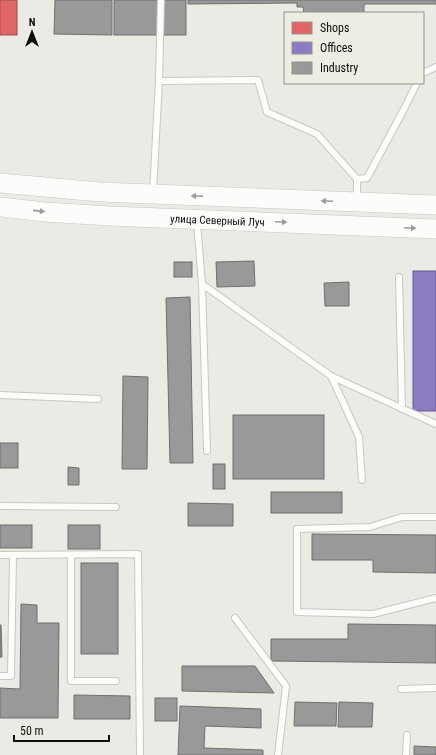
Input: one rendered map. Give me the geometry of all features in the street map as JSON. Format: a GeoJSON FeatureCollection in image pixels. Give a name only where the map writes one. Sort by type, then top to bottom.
{"type":"FeatureCollection","features":[{"type":"Feature","properties":{"kind":"main road"},"geometry":{"type":"LineString","coordinates":[[0,183],[92,191],[436,205]]}},
{"type":"Feature","properties":{"kind":"main road","name":"улица Северный Луч"},"geometry":{"type":"LineString","coordinates":[[0,207],[74,214],[436,229]]}},
{"type":"Feature","properties":{"kind":"lane"},"geometry":{"type":"LineString","coordinates":[[153,194],[159,80],[161,0]]}},
{"type":"Feature","properties":{"kind":"lane"},"geometry":{"type":"LineString","coordinates":[[424,73],[436,67]]}},
{"type":"Feature","properties":{"kind":"lane"},"geometry":{"type":"LineString","coordinates":[[159,80],[258,80],[267,112],[317,134],[357,179],[357,202]]}},
{"type":"Feature","properties":{"kind":"lane"},"geometry":{"type":"LineString","coordinates":[[357,179],[367,178],[416,84]]}},
{"type":"Feature","properties":{"kind":"lane"},"geometry":{"type":"LineString","coordinates":[[196,218],[202,284],[207,450]]}},
{"type":"Feature","properties":{"kind":"lane"},"geometry":{"type":"LineString","coordinates":[[399,277],[402,408]]}},
{"type":"Feature","properties":{"kind":"lane"},"geometry":{"type":"LineString","coordinates":[[202,284],[331,376],[436,424]]}},
{"type":"Feature","properties":{"kind":"lane"},"geometry":{"type":"LineString","coordinates":[[331,376],[360,437],[362,480]]}},
{"type":"Feature","properties":{"kind":"lane"},"geometry":{"type":"LineString","coordinates":[[0,395],[98,399]]}},
{"type":"Feature","properties":{"kind":"lane"},"geometry":{"type":"LineString","coordinates":[[0,506],[116,507]]}},
{"type":"Feature","properties":{"kind":"lane"},"geometry":{"type":"LineString","coordinates":[[436,517],[402,517],[370,527],[297,529],[297,612],[373,614],[436,598]]}},
{"type":"Feature","properties":{"kind":"lane"},"geometry":{"type":"LineString","coordinates":[[0,555],[138,554],[140,755]]}},
{"type":"Feature","properties":{"kind":"lane"},"geometry":{"type":"LineString","coordinates":[[0,676],[11,676],[13,555]]}},
{"type":"Feature","properties":{"kind":"lane"},"geometry":{"type":"LineString","coordinates":[[70,555],[70,680],[116,680]]}},
{"type":"Feature","properties":{"kind":"lane"},"geometry":{"type":"LineString","coordinates":[[234,618],[286,686],[278,755]]}},
{"type":"Feature","properties":{"kind":"lane"},"geometry":{"type":"LineString","coordinates":[[401,689],[436,688]]}},
{"type":"Feature","properties":{"kind":"lane"},"geometry":{"type":"LineString","coordinates":[[406,755],[407,735]]}},
{"type":"Feature","properties":{"kind":"building: Shops"},"geometry":{"type":"Polygon","coordinates":[[[0,0],[17,0],[17,35],[0,35],[0,0]]]}},
{"type":"Feature","properties":{"kind":"building: Offices"},"geometry":{"type":"Polygon","coordinates":[[[413,271],[436,271],[436,411],[413,411],[413,271]]]}},
{"type":"Feature","properties":{"kind":"building: Industry"},"geometry":{"type":"Polygon","coordinates":[[[55,0],[112,0],[112,35],[54,34],[55,0]]]}},
{"type":"Feature","properties":{"kind":"building: Industry"},"geometry":{"type":"Polygon","coordinates":[[[114,0],[186,0],[186,35],[114,35],[114,0]]]}},
{"type":"Feature","properties":{"kind":"building: Industry"},"geometry":{"type":"Polygon","coordinates":[[[188,0],[436,0],[436,4],[364,4],[364,12],[304,12],[303,7],[297,7],[297,3],[188,4],[188,0]]]}},
{"type":"Feature","properties":{"kind":"building: Industry"},"geometry":{"type":"Polygon","coordinates":[[[254,261],[255,286],[217,287],[216,262],[254,261]]]}},
{"type":"Feature","properties":{"kind":"building: Industry"},"geometry":{"type":"Polygon","coordinates":[[[174,262],[192,262],[192,277],[174,277],[174,262]]]}},
{"type":"Feature","properties":{"kind":"building: Industry"},"geometry":{"type":"Polygon","coordinates":[[[349,282],[349,306],[325,306],[324,283],[349,282]]]}},
{"type":"Feature","properties":{"kind":"building: Industry"},"geometry":{"type":"Polygon","coordinates":[[[190,297],[193,463],[170,463],[166,298],[190,297]]]}},
{"type":"Feature","properties":{"kind":"building: Industry"},"geometry":{"type":"Polygon","coordinates":[[[123,376],[148,377],[147,469],[122,469],[123,376]]]}},
{"type":"Feature","properties":{"kind":"building: Industry"},"geometry":{"type":"Polygon","coordinates":[[[233,415],[324,415],[324,479],[233,479],[233,415]]]}},
{"type":"Feature","properties":{"kind":"building: Industry"},"geometry":{"type":"Polygon","coordinates":[[[0,443],[18,443],[18,468],[0,468],[0,443]]]}},
{"type":"Feature","properties":{"kind":"building: Industry"},"geometry":{"type":"Polygon","coordinates":[[[213,464],[225,464],[225,489],[213,489],[213,464]]]}},
{"type":"Feature","properties":{"kind":"building: Industry"},"geometry":{"type":"Polygon","coordinates":[[[68,467],[79,468],[79,485],[68,485],[68,467]]]}},
{"type":"Feature","properties":{"kind":"building: Industry"},"geometry":{"type":"Polygon","coordinates":[[[271,492],[342,492],[342,513],[271,513],[271,492]]]}},
{"type":"Feature","properties":{"kind":"building: Industry"},"geometry":{"type":"Polygon","coordinates":[[[188,503],[233,504],[233,526],[188,526],[188,503]]]}},
{"type":"Feature","properties":{"kind":"building: Industry"},"geometry":{"type":"Polygon","coordinates":[[[0,525],[32,525],[32,548],[0,548],[0,525]]]}},
{"type":"Feature","properties":{"kind":"building: Industry"},"geometry":{"type":"Polygon","coordinates":[[[68,525],[100,525],[100,549],[68,549],[68,525]]]}},
{"type":"Feature","properties":{"kind":"building: Industry"},"geometry":{"type":"Polygon","coordinates":[[[312,534],[436,535],[436,573],[373,572],[373,560],[312,560],[312,534]]]}},
{"type":"Feature","properties":{"kind":"building: Industry"},"geometry":{"type":"Polygon","coordinates":[[[81,563],[118,563],[118,654],[81,654],[81,563]]]}},
{"type":"Feature","properties":{"kind":"building: Industry"},"geometry":{"type":"Polygon","coordinates":[[[21,604],[37,605],[37,623],[59,623],[58,718],[0,718],[0,688],[20,689],[21,604]]]}},
{"type":"Feature","properties":{"kind":"building: Industry"},"geometry":{"type":"Polygon","coordinates":[[[348,624],[436,625],[436,663],[271,661],[271,639],[348,639],[348,624]]]}},
{"type":"Feature","properties":{"kind":"building: Industry"},"geometry":{"type":"Polygon","coordinates":[[[1,625],[2,657],[0,657],[1,625]]]}},
{"type":"Feature","properties":{"kind":"building: Industry"},"geometry":{"type":"Polygon","coordinates":[[[182,666],[255,666],[274,693],[182,691],[182,666]]]}},
{"type":"Feature","properties":{"kind":"building: Industry"},"geometry":{"type":"Polygon","coordinates":[[[74,695],[130,696],[130,719],[74,719],[74,695]]]}},
{"type":"Feature","properties":{"kind":"building: Industry"},"geometry":{"type":"Polygon","coordinates":[[[155,698],[177,698],[177,721],[155,721],[155,698]]]}},
{"type":"Feature","properties":{"kind":"building: Industry"},"geometry":{"type":"Polygon","coordinates":[[[295,702],[337,703],[336,726],[294,726],[295,702]]]}},
{"type":"Feature","properties":{"kind":"building: Industry"},"geometry":{"type":"Polygon","coordinates":[[[339,702],[373,703],[372,727],[338,727],[339,702]]]}},
{"type":"Feature","properties":{"kind":"building: Industry"},"geometry":{"type":"Polygon","coordinates":[[[180,706],[261,709],[261,728],[205,726],[204,748],[263,750],[263,755],[178,755],[180,706]]]}},
{"type":"Feature","properties":{"kind":"building: Industry"},"geometry":{"type":"Polygon","coordinates":[[[414,746],[436,747],[436,755],[414,755],[414,746]]]}}]}
